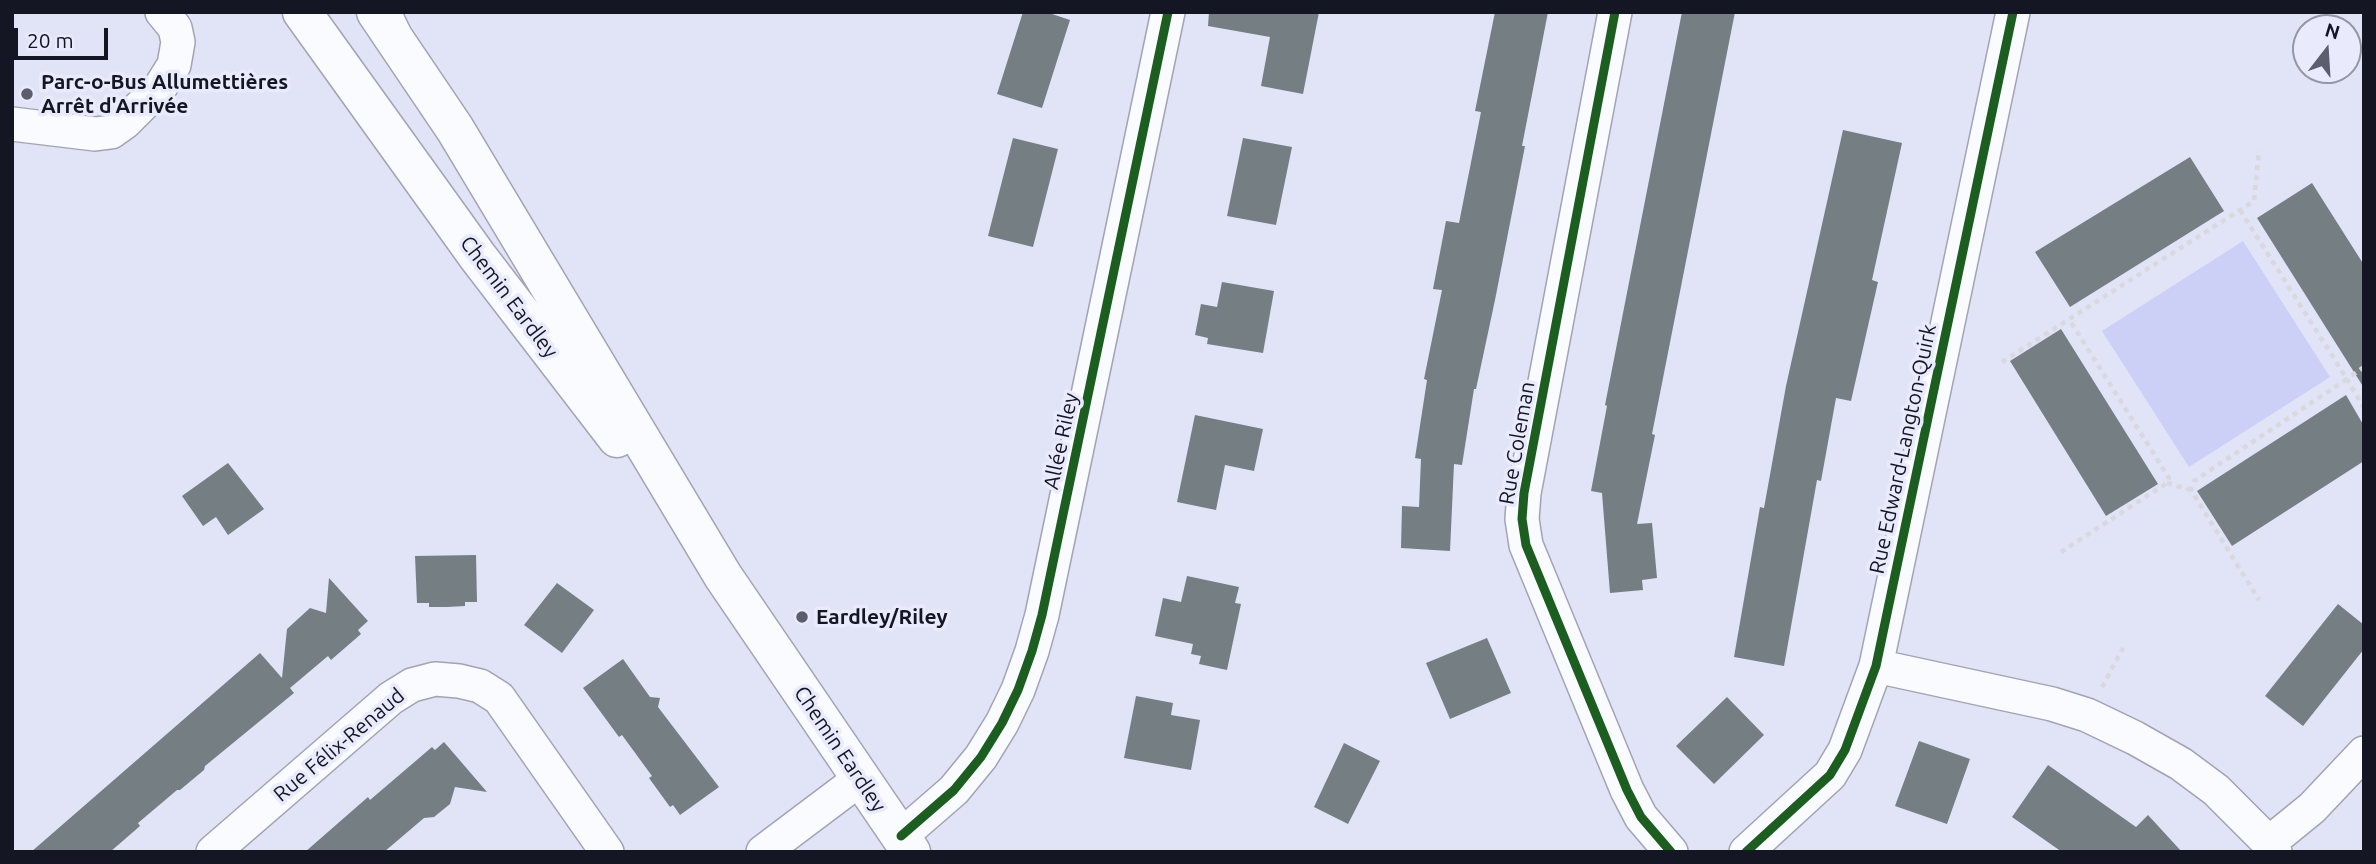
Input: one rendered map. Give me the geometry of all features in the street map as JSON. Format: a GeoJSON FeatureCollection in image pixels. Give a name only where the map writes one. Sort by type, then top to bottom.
{"type":"FeatureCollection","features":[{"type":"Feature","properties":{"kind":"main road","name":"Chemin Eardley"},"geometry":{"type":"LineString","coordinates":[[302,12],[478,257],[723,576]]}},
{"type":"Feature","properties":{"kind":"main road","name":"Chemin Eardley"},"geometry":{"type":"LineString","coordinates":[[383,20],[455,129],[723,576],[906,844]]}},
{"type":"Feature","properties":{"kind":"street"},"geometry":{"type":"LineString","coordinates":[[12,124],[95,134],[110,132],[125,122],[161,86],[174,65],[178,42],[175,28],[162,12]]}},
{"type":"Feature","properties":{"kind":"street","name":"Allée Riley"},"geometry":{"type":"LineString","coordinates":[[906,844],[981,757],[1002,723],[1032,651],[1042,615],[1168,12]]}},
{"type":"Feature","properties":{"kind":"street","name":"Rue Coleman"},"geometry":{"type":"LineString","coordinates":[[1615,12],[1524,493],[1522,519],[1525,545],[1627,790],[1641,817],[1671,852]]}},
{"type":"Feature","properties":{"kind":"street","name":"Rue Edward-Langton-Quirk"},"geometry":{"type":"LineString","coordinates":[[1746,852],[1830,775],[1844,750],[1876,666],[2012,12]]}},
{"type":"Feature","properties":{"kind":"street"},"geometry":{"type":"LineString","coordinates":[[1876,666],[2052,704],[2087,715],[2136,738],[2181,764],[2216,790],[2272,847],[2364,753]]}},
{"type":"Feature","properties":{"kind":"street","name":"Rue Félix-Renaud"},"geometry":{"type":"LineString","coordinates":[[213,852],[391,698],[412,685],[435,678],[480,686],[499,698],[607,852]]}},
{"type":"Feature","properties":{"kind":"street"},"geometry":{"type":"LineString","coordinates":[[763,852],[860,779]]}},
{"type":"Feature","properties":{"kind":"path"},"geometry":{"type":"LineString","coordinates":[[2002,362],[2254,201],[2259,150]]}},
{"type":"Feature","properties":{"kind":"path"},"geometry":{"type":"LineString","coordinates":[[2240,210],[2364,408]]}},
{"type":"Feature","properties":{"kind":"path"},"geometry":{"type":"LineString","coordinates":[[2061,552],[2167,483],[2169,478],[2069,319]]}},
{"type":"Feature","properties":{"kind":"path"},"geometry":{"type":"LineString","coordinates":[[2192,490],[2194,481],[2364,368]]}},
{"type":"Feature","properties":{"kind":"path"},"geometry":{"type":"LineString","coordinates":[[2167,483],[2192,490],[2259,600]]}},
{"type":"Feature","properties":{"kind":"path"},"geometry":{"type":"LineString","coordinates":[[2087,715],[2123,648]]}},
{"type":"Feature","properties":{"kind":"shaded area"},"geometry":{"type":"Polygon","coordinates":[[[2243,241],[2330,377],[2189,467],[2102,331],[2243,241]]]}},
{"type":"Feature","properties":{"kind":"building"},"geometry":{"type":"Polygon","coordinates":[[[1023,12],[1046,12],[1070,20],[1042,108],[997,94],[1023,12]]]}},
{"type":"Feature","properties":{"kind":"building"},"geometry":{"type":"Polygon","coordinates":[[[1209,12],[1319,12],[1303,94],[1261,86],[1270,37],[1208,26],[1209,12]]]}},
{"type":"Feature","properties":{"kind":"building"},"geometry":{"type":"Polygon","coordinates":[[[1495,12],[1548,12],[1522,146],[1525,146],[1495,300],[1474,389],[1462,465],[1454,464],[1450,551],[1401,548],[1402,506],[1419,507],[1421,459],[1415,458],[1427,380],[1424,379],[1442,290],[1433,289],[1446,221],[1459,223],[1481,112],[1475,111],[1495,12]]]}},
{"type":"Feature","properties":{"kind":"building"},"geometry":{"type":"Polygon","coordinates":[[[1682,12],[1735,12],[1652,434],[1655,435],[1637,524],[1652,523],[1657,578],[1642,580],[1643,590],[1610,593],[1602,493],[1591,491],[1607,406],[1605,405],[1682,12]]]}},
{"type":"Feature","properties":{"kind":"building"},"geometry":{"type":"Polygon","coordinates":[[[1843,130],[1902,143],[1872,280],[1878,282],[1851,401],[1836,398],[1821,481],[1817,480],[1784,666],[1734,657],[1760,507],[1764,508],[1786,386],[1843,130]]]}},
{"type":"Feature","properties":{"kind":"building"},"geometry":{"type":"Polygon","coordinates":[[[1013,138],[1058,149],[1033,247],[988,236],[1013,138]]]}},
{"type":"Feature","properties":{"kind":"building"},"geometry":{"type":"Polygon","coordinates":[[[1243,138],[1292,147],[1276,225],[1227,216],[1243,138]]]}},
{"type":"Feature","properties":{"kind":"building"},"geometry":{"type":"Polygon","coordinates":[[[2190,157],[2224,211],[2070,307],[2035,252],[2190,157]]]}},
{"type":"Feature","properties":{"kind":"building"},"geometry":{"type":"Polygon","coordinates":[[[2312,183],[2364,265],[2364,388],[2257,218],[2312,183]]]}},
{"type":"Feature","properties":{"kind":"building"},"geometry":{"type":"Polygon","coordinates":[[[1222,282],[1274,291],[1263,353],[1207,344],[1208,338],[1195,335],[1201,304],[1217,307],[1222,282]]]}},
{"type":"Feature","properties":{"kind":"building"},"geometry":{"type":"Polygon","coordinates":[[[2061,329],[2158,484],[2106,516],[2010,361],[2061,329]]]}},
{"type":"Feature","properties":{"kind":"building"},"geometry":{"type":"Polygon","coordinates":[[[2346,395],[2364,426],[2364,461],[2232,546],[2197,491],[2346,395]]]}},
{"type":"Feature","properties":{"kind":"building"},"geometry":{"type":"Polygon","coordinates":[[[1195,415],[1263,429],[1254,471],[1225,465],[1216,510],[1177,502],[1195,415]]]}},
{"type":"Feature","properties":{"kind":"building"},"geometry":{"type":"Polygon","coordinates":[[[228,463],[264,509],[228,535],[216,517],[203,526],[182,496],[228,463]]]}},
{"type":"Feature","properties":{"kind":"building"},"geometry":{"type":"Polygon","coordinates":[[[476,555],[477,602],[447,607],[429,607],[429,603],[417,603],[415,556],[476,555]]]}},
{"type":"Feature","properties":{"kind":"building"},"geometry":{"type":"Polygon","coordinates":[[[1187,576],[1239,587],[1235,603],[1241,604],[1227,670],[1199,664],[1201,656],[1191,654],[1193,644],[1155,636],[1163,598],[1181,602],[1187,576]]]}},
{"type":"Feature","properties":{"kind":"building"},"geometry":{"type":"Polygon","coordinates":[[[329,578],[368,621],[358,630],[361,634],[331,660],[328,656],[290,688],[294,693],[138,823],[140,826],[110,852],[31,852],[260,653],[282,678],[287,629],[310,608],[326,613],[329,578]]]}},
{"type":"Feature","properties":{"kind":"building"},"geometry":{"type":"Polygon","coordinates":[[[557,583],[594,610],[562,653],[524,625],[557,583]]]}},
{"type":"Feature","properties":{"kind":"building"},"geometry":{"type":"Polygon","coordinates":[[[2338,604],[2364,625],[2364,649],[2303,726],[2265,696],[2338,604]]]}},
{"type":"Feature","properties":{"kind":"building"},"geometry":{"type":"Polygon","coordinates":[[[1487,638],[1511,693],[1450,719],[1426,663],[1487,638]]]}},
{"type":"Feature","properties":{"kind":"building"},"geometry":{"type":"Polygon","coordinates":[[[623,659],[650,697],[660,698],[658,707],[719,787],[680,815],[673,805],[670,807],[649,778],[652,776],[583,688],[623,659]]]}},
{"type":"Feature","properties":{"kind":"building"},"geometry":{"type":"Polygon","coordinates":[[[1136,696],[1173,703],[1171,715],[1200,720],[1191,770],[1124,758],[1136,696]]]}},
{"type":"Feature","properties":{"kind":"building"},"geometry":{"type":"Polygon","coordinates":[[[1727,697],[1764,735],[1714,784],[1676,746],[1727,697]]]}},
{"type":"Feature","properties":{"kind":"building"},"geometry":{"type":"Polygon","coordinates":[[[1919,741],[1970,759],[1947,824],[1895,806],[1919,741]]]}},
{"type":"Feature","properties":{"kind":"building"},"geometry":{"type":"Polygon","coordinates":[[[444,742],[487,792],[455,787],[450,804],[434,817],[424,818],[384,852],[305,852],[368,797],[370,800],[432,747],[435,750],[444,742]]]}},
{"type":"Feature","properties":{"kind":"building"},"geometry":{"type":"Polygon","coordinates":[[[1344,743],[1380,761],[1348,824],[1314,807],[1344,743]]]}},
{"type":"Feature","properties":{"kind":"building"},"geometry":{"type":"Polygon","coordinates":[[[2048,765],[2136,827],[2148,815],[2182,852],[2062,852],[2012,817],[2048,765]]]}},
{"type":"Feature","properties":{"kind":"cycle path"},"geometry":{"type":"LineString","coordinates":[[901,836],[954,790],[981,757],[1018,690],[1032,651],[1042,615],[1168,12]]}},
{"type":"Feature","properties":{"kind":"cycle path"},"geometry":{"type":"LineString","coordinates":[[1615,12],[1524,493],[1522,519],[1526,545],[1627,790],[1641,817],[1671,852]]}},
{"type":"Feature","properties":{"kind":"cycle path"},"geometry":{"type":"LineString","coordinates":[[1746,852],[1830,775],[1845,750],[1876,666],[2013,12]]}},
{"type":"Feature","properties":{"kind":"place","name":"Parc-o-Bus Allumettières Arrêt d'Arrivée"},"geometry":{"type":"Point","coordinates":[27,94]}},
{"type":"Feature","properties":{"kind":"place","name":"Eardley/Riley"},"geometry":{"type":"Point","coordinates":[802,617]}}]}
